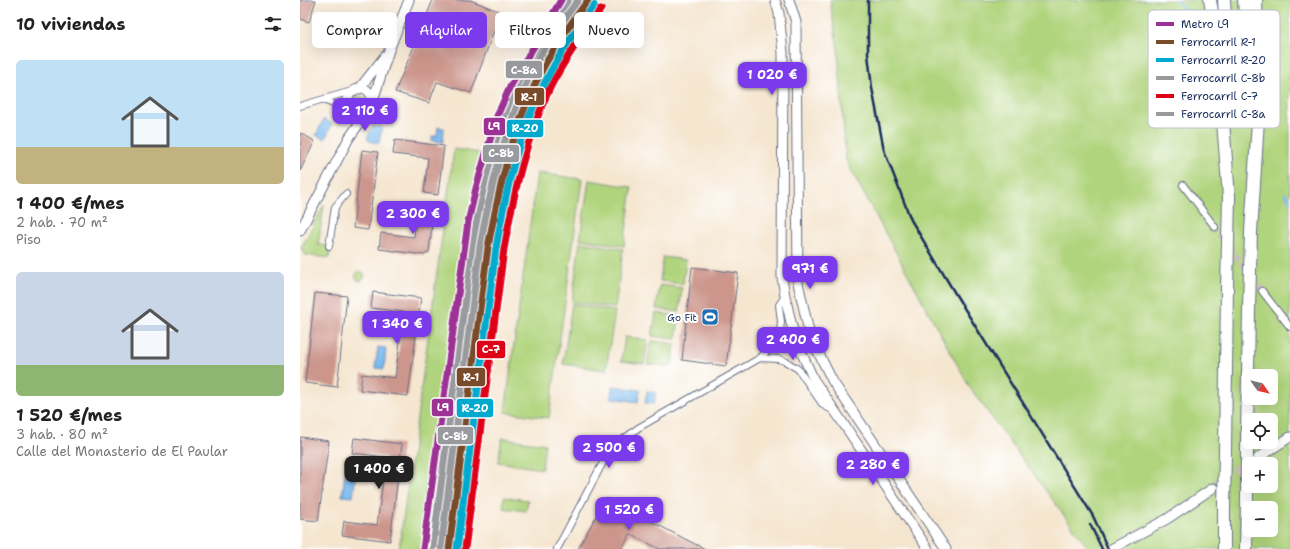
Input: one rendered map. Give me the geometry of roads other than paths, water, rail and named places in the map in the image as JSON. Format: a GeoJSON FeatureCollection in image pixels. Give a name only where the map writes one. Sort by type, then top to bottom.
{"type":"FeatureCollection","features":[{"type":"Feature","properties":{"kind":"highway"},"geometry":{"type":"LineString","coordinates":[[1210,0],[1212,10]]}},
{"type":"Feature","properties":{"kind":"highway"},"geometry":{"type":"LineString","coordinates":[[1224,0],[1225,10]]}},
{"type":"Feature","properties":{"kind":"highway"},"geometry":{"type":"LineString","coordinates":[[1244,0],[1245,10]]}},
{"type":"Feature","properties":{"kind":"highway"},"geometry":{"type":"LineString","coordinates":[[1256,0],[1256,10]]}},
{"type":"Feature","properties":{"kind":"highway"},"geometry":{"type":"LineString","coordinates":[[1223,128],[1229,198]]}},
{"type":"Feature","properties":{"kind":"highway"},"geometry":{"type":"LineString","coordinates":[[1224,549],[1230,128]]}},
{"type":"Feature","properties":{"kind":"highway"},"geometry":{"type":"LineString","coordinates":[[1246,549],[1251,232],[1250,128]]}},
{"type":"Feature","properties":{"kind":"highway"},"geometry":{"type":"LineString","coordinates":[[1251,232],[1258,128]]}},
{"type":"Feature","properties":{"kind":"street"},"geometry":{"type":"LineString","coordinates":[[300,231],[349,138],[372,108],[389,50],[409,0]]}},
{"type":"Feature","properties":{"kind":"street"},"geometry":{"type":"LineString","coordinates":[[776,0],[779,13],[783,53],[782,269],[785,296],[793,331],[814,380],[928,549]]}},
{"type":"Feature","properties":{"kind":"street"},"geometry":{"type":"LineString","coordinates":[[789,0],[796,22],[798,283],[810,336],[833,382],[946,549]]}},
{"type":"Feature","properties":{"kind":"street"},"geometry":{"type":"LineString","coordinates":[[349,138],[352,124],[350,111],[347,106],[347,98],[389,50]]}},
{"type":"Feature","properties":{"kind":"street"},"geometry":{"type":"LineString","coordinates":[[300,106],[363,89],[370,94],[373,101]]}},
{"type":"Feature","properties":{"kind":"street"},"geometry":{"type":"LineString","coordinates":[[322,100],[359,115],[366,114]]}},
{"type":"Feature","properties":{"kind":"street"},"geometry":{"type":"LineString","coordinates":[[1184,185],[1215,227]]}},
{"type":"Feature","properties":{"kind":"street"},"geometry":{"type":"LineString","coordinates":[[329,246],[335,208],[346,194]]}},
{"type":"Feature","properties":{"kind":"street"},"geometry":{"type":"LineString","coordinates":[[1262,291],[1290,326]]}},
{"type":"Feature","properties":{"kind":"street"},"geometry":{"type":"LineString","coordinates":[[557,549],[600,468],[615,446],[638,428],[760,358],[773,345],[778,335],[781,322],[779,305],[785,296]]}},
{"type":"Feature","properties":{"kind":"street"},"geometry":{"type":"LineString","coordinates":[[760,358],[785,361],[798,370],[823,405],[835,412]]}},
{"type":"Feature","properties":{"kind":"street"},"geometry":{"type":"LineString","coordinates":[[1260,457],[1290,437]]}},
{"type":"Feature","properties":{"kind":"street"},"geometry":{"type":"LineString","coordinates":[[1110,549],[1167,518],[1213,488]]}},
{"type":"Feature","properties":{"kind":"water"},"geometry":{"type":"Polygon","coordinates":[[[324,119],[332,124],[325,139],[316,135],[324,119]]]}},
{"type":"Feature","properties":{"kind":"water"},"geometry":{"type":"Polygon","coordinates":[[[373,126],[382,127],[379,143],[369,141],[367,138],[373,126]]]}},
{"type":"Feature","properties":{"kind":"water"},"geometry":{"type":"Polygon","coordinates":[[[438,127],[444,128],[443,142],[432,141],[432,136],[437,136],[438,127]]]}},
{"type":"Feature","properties":{"kind":"water"},"geometry":{"type":"Polygon","coordinates":[[[392,207],[401,208],[399,224],[390,223],[392,207]]]}},
{"type":"Feature","properties":{"kind":"water"},"geometry":{"type":"Polygon","coordinates":[[[380,325],[389,326],[388,336],[379,335],[380,325]]]}},
{"type":"Feature","properties":{"kind":"water"},"geometry":{"type":"Polygon","coordinates":[[[378,347],[386,348],[384,369],[375,368],[378,347]]]}},
{"type":"Feature","properties":{"kind":"water"},"geometry":{"type":"Polygon","coordinates":[[[612,386],[640,390],[638,402],[611,398],[612,386]]]}},
{"type":"Feature","properties":{"kind":"water"},"geometry":{"type":"Polygon","coordinates":[[[647,391],[656,393],[654,404],[645,403],[647,391]]]}},
{"type":"Feature","properties":{"kind":"water"},"geometry":{"type":"Polygon","coordinates":[[[345,473],[356,475],[353,497],[342,496],[345,473]]]}},
{"type":"Feature","properties":{"kind":"waterway"},"geometry":{"type":"LineString","coordinates":[[1176,0],[1184,10]]}},
{"type":"Feature","properties":{"kind":"waterway"},"geometry":{"type":"LineString","coordinates":[[1285,193],[1290,201]]}},
{"type":"Feature","properties":{"kind":"tunnel"},"geometry":{"type":"LineString","coordinates":[[1215,227],[1262,291]]}},
{"type":"Feature","properties":{"kind":"tunnel"},"geometry":{"type":"LineString","coordinates":[[1213,488],[1242,469]]}},
{"type":"Feature","properties":{"kind":"railway"},"geometry":{"type":"LineString","coordinates":[[868,0],[868,54],[872,88],[884,150],[911,220],[1093,516],[1108,549]]}},
{"type":"Feature","properties":{"kind":"railway"},"geometry":{"type":"LineString","coordinates":[[1090,524],[1102,549]]}},
{"type":"Feature","properties":{"kind":"metro line","name":"L9"},"geometry":{"type":"LineString","coordinates":[[423,549],[468,222],[476,188],[497,116],[510,87],[561,0]]}},
{"type":"Feature","properties":{"kind":"rail line","name":"C-8a"},"geometry":{"type":"LineString","coordinates":[[433,547],[472,245],[486,178],[505,113],[523,72],[544,35],[568,0]]}},
{"type":"Feature","properties":{"kind":"rail line","name":"C-8b"},"geometry":{"type":"LineString","coordinates":[[441,548],[480,246],[499,160],[512,118],[529,77],[545,47],[578,0]]}},
{"type":"Feature","properties":{"kind":"rail line","name":"R-1"},"geometry":{"type":"LineString","coordinates":[[449,549],[488,247],[501,183],[520,120],[542,69],[567,29],[588,0]]}},
{"type":"Feature","properties":{"kind":"rail line","name":"R-20"},"geometry":{"type":"LineString","coordinates":[[457,549],[496,248],[514,163],[527,121],[550,72],[574,33],[594,5]]}},
{"type":"Feature","properties":{"kind":"rail line","name":"C-7"},"geometry":{"type":"LineString","coordinates":[[465,549],[504,249],[522,166],[542,105],[556,76],[601,9]]}},
{"type":"Feature","properties":{"kind":"place","name":"Go Fit"},"geometry":{"type":"Point","coordinates":[710,317]}}]}
